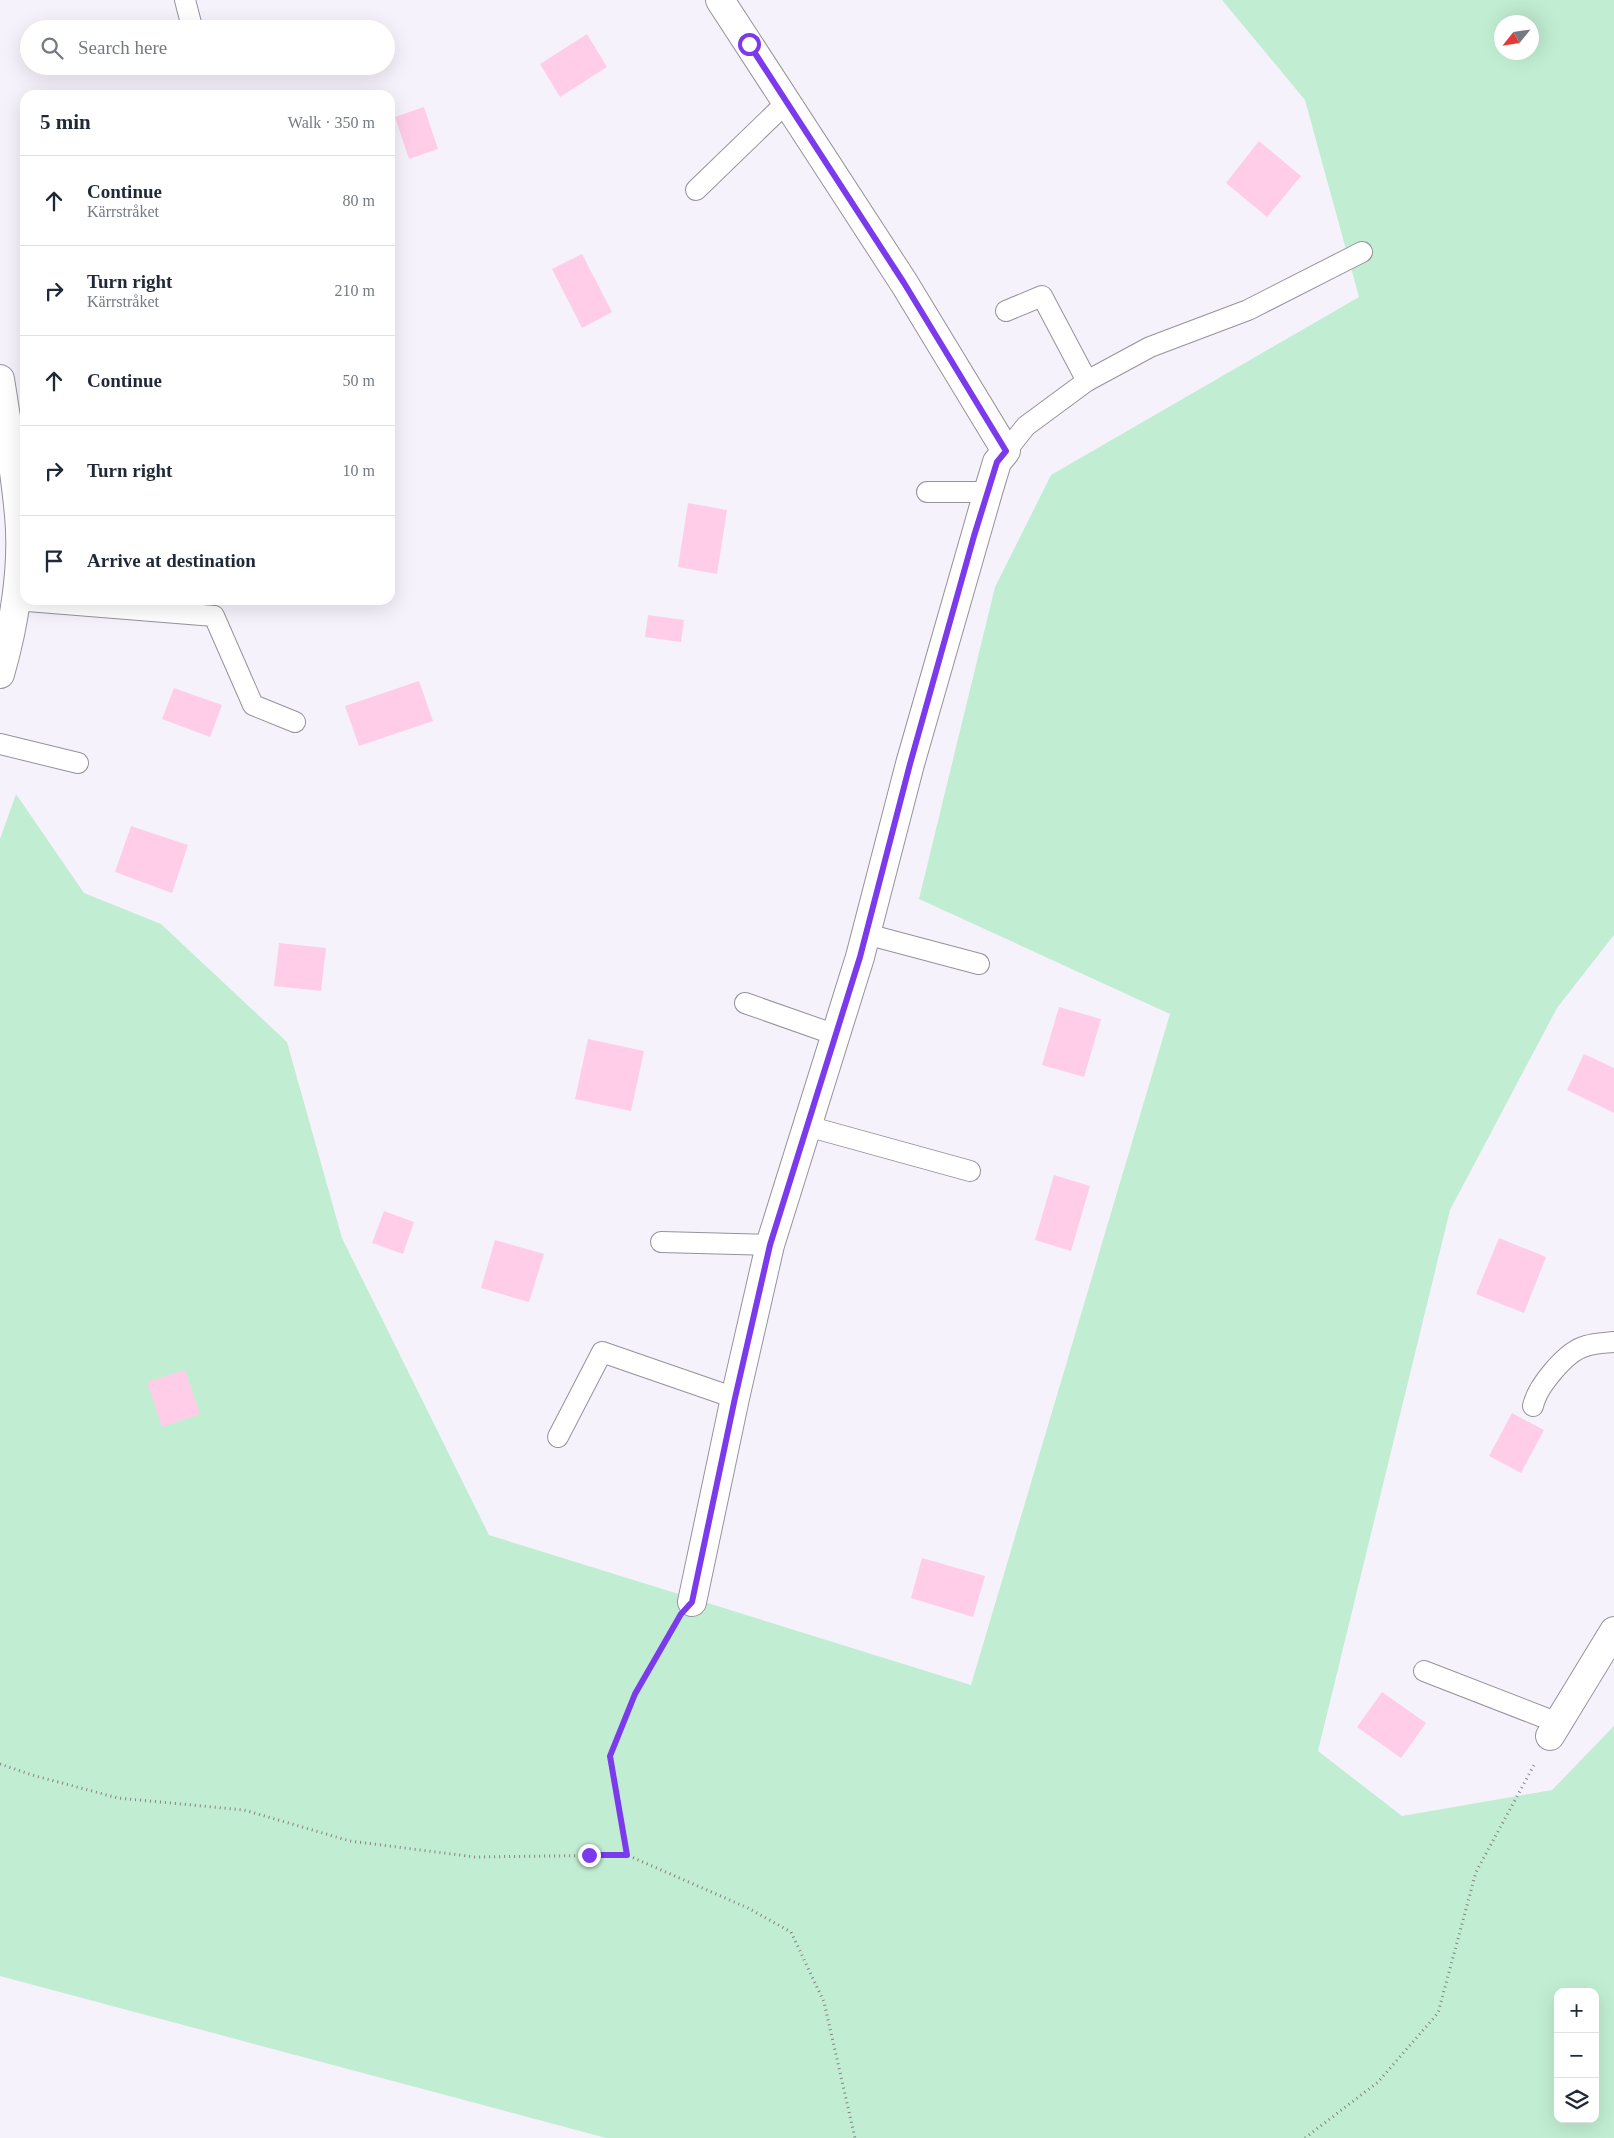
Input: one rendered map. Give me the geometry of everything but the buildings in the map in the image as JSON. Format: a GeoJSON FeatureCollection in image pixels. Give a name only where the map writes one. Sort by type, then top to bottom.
{"type":"FeatureCollection","features":[{"type":"Feature","properties":{"kind":"street"},"geometry":{"type":"LineString","coordinates":[[692,1602],[735,1398],[770,1245],[866,934],[910,764],[988,492],[997,462],[1006,451],[904,283],[720,0]]}},
{"type":"Feature","properties":{"kind":"street"},"geometry":{"type":"LineString","coordinates":[[0,378],[20,517],[18,581],[9,644],[0,674]]}},
{"type":"Feature","properties":{"kind":"street"},"geometry":{"type":"LineString","coordinates":[[1554,1730],[1614,1631]]}},
{"type":"Feature","properties":{"kind":"lane"},"geometry":{"type":"LineString","coordinates":[[185,0],[190,20]]}},
{"type":"Feature","properties":{"kind":"lane"},"geometry":{"type":"LineString","coordinates":[[696,190],[787,102]]}},
{"type":"Feature","properties":{"kind":"lane"},"geometry":{"type":"LineString","coordinates":[[1006,451],[1026,426],[1087,381],[1150,347],[1248,310],[1362,252]]}},
{"type":"Feature","properties":{"kind":"lane"},"geometry":{"type":"LineString","coordinates":[[1006,311],[1042,296],[1087,381]]}},
{"type":"Feature","properties":{"kind":"lane"},"geometry":{"type":"LineString","coordinates":[[927,492],[988,492]]}},
{"type":"Feature","properties":{"kind":"lane"},"geometry":{"type":"LineString","coordinates":[[15,600],[20,600]]}},
{"type":"Feature","properties":{"kind":"lane"},"geometry":{"type":"LineString","coordinates":[[77,605],[214,616],[253,705],[295,722]]}},
{"type":"Feature","properties":{"kind":"lane"},"geometry":{"type":"LineString","coordinates":[[0,744],[78,763]]}},
{"type":"Feature","properties":{"kind":"lane"},"geometry":{"type":"LineString","coordinates":[[866,934],[979,964]]}},
{"type":"Feature","properties":{"kind":"lane"},"geometry":{"type":"LineString","coordinates":[[746,1004],[836,1035]]}},
{"type":"Feature","properties":{"kind":"lane"},"geometry":{"type":"LineString","coordinates":[[807,1126],[970,1172]]}},
{"type":"Feature","properties":{"kind":"lane"},"geometry":{"type":"LineString","coordinates":[[661,1242],[770,1245]]}},
{"type":"Feature","properties":{"kind":"lane"},"geometry":{"type":"LineString","coordinates":[[1533,1406],[1535,1396],[1565,1358],[1585,1346],[1614,1342]]}},
{"type":"Feature","properties":{"kind":"lane"},"geometry":{"type":"LineString","coordinates":[[558,1437],[602,1352],[735,1398]]}},
{"type":"Feature","properties":{"kind":"lane"},"geometry":{"type":"LineString","coordinates":[[1424,1671],[1554,1730]]}},
{"type":"Feature","properties":{"kind":"path"},"geometry":{"type":"LineString","coordinates":[[627,1855],[610,1756],[635,1694],[681,1614],[692,1602]]}},
{"type":"Feature","properties":{"kind":"path"},"geometry":{"type":"LineString","coordinates":[[1305,2138],[1378,2082],[1438,2012],[1476,1872],[1554,1730]]}},
{"type":"Feature","properties":{"kind":"path"},"geometry":{"type":"LineString","coordinates":[[0,1764],[32,1775],[118,1798],[244,1810],[350,1841],[475,1857],[627,1855],[748,1908],[791,1932],[824,2002],[855,2138]]}},
{"type":"Feature","properties":{"kind":"green space"},"geometry":{"type":"Polygon","coordinates":[[[1222,0],[1614,0],[1614,935],[1557,1008],[1450,1210],[1318,1751],[1402,1816],[1552,1790],[1614,1726],[1614,2138],[606,2138],[0,1976],[0,839],[16,794],[84,893],[161,924],[287,1042],[342,1238],[489,1535],[971,1685],[1170,1014],[919,899],[995,587],[1051,475],[1359,297],[1305,100],[1222,0]]]}},
{"type":"Feature","properties":{"kind":"route"},"geometry":{"type":"LineString","coordinates":[[589,1855],[627,1855],[610,1756],[635,1694],[681,1614],[692,1602],[735,1398],[770,1245],[860,957],[910,764],[974,536],[997,462],[1006,451],[904,283],[749,44]]}}]}
